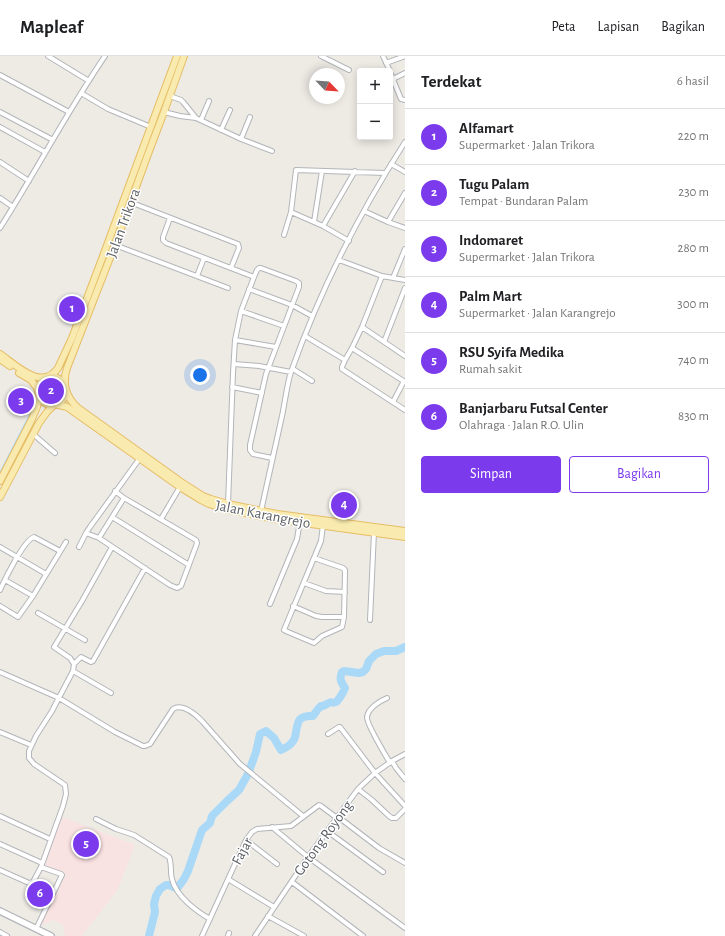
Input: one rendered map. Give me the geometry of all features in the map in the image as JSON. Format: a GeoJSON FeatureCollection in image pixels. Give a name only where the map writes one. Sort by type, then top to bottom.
{"type":"FeatureCollection","features":[{"type":"Feature","properties":{"kind":"main road","name":"Jalan Trikora"},"geometry":{"type":"LineString","coordinates":[[48,378],[56,372],[72,338],[177,56]]}},
{"type":"Feature","properties":{"kind":"main road","name":"Jalan Trikora"},"geometry":{"type":"LineString","coordinates":[[66,390],[65,377],[67,368],[115,245],[184,56]]}},
{"type":"Feature","properties":{"kind":"main road"},"geometry":{"type":"LineString","coordinates":[[172,70],[175,73],[179,71]]}},
{"type":"Feature","properties":{"kind":"main road"},"geometry":{"type":"LineString","coordinates":[[166,85],[170,84],[174,86]]}},
{"type":"Feature","properties":{"kind":"main road"},"geometry":{"type":"LineString","coordinates":[[0,354],[33,376],[38,378],[52,377],[60,379],[66,390],[62,401],[51,405],[43,401],[35,384],[31,380],[0,359]]}},
{"type":"Feature","properties":{"kind":"main road"},"geometry":{"type":"LineString","coordinates":[[0,482],[35,413],[39,386],[41,382],[48,378]]}},
{"type":"Feature","properties":{"kind":"main road","name":"Jalan Karangrejo"},"geometry":{"type":"LineString","coordinates":[[66,390],[69,399],[78,408],[181,482],[203,496],[228,504],[323,525],[405,537]]}},
{"type":"Feature","properties":{"kind":"main road"},"geometry":{"type":"LineString","coordinates":[[0,497],[42,417],[55,404]]}},
{"type":"Feature","properties":{"kind":"main road","name":"Jalan Karangrejo"},"geometry":{"type":"LineString","coordinates":[[55,404],[67,407],[204,502],[225,509],[276,519],[300,519],[405,531]]}},
{"type":"Feature","properties":{"kind":"main road"},"geometry":{"type":"LineString","coordinates":[[0,911],[51,936]]}},
{"type":"Feature","properties":{"kind":"street"},"geometry":{"type":"LineString","coordinates":[[48,56],[88,81]]}},
{"type":"Feature","properties":{"kind":"street"},"geometry":{"type":"LineString","coordinates":[[322,56],[349,70]]}},
{"type":"Feature","properties":{"kind":"street"},"geometry":{"type":"LineString","coordinates":[[383,56],[388,68]]}},
{"type":"Feature","properties":{"kind":"street"},"geometry":{"type":"LineString","coordinates":[[386,63],[405,56]]}},
{"type":"Feature","properties":{"kind":"street"},"geometry":{"type":"LineString","coordinates":[[0,228],[102,57]]}},
{"type":"Feature","properties":{"kind":"street"},"geometry":{"type":"LineString","coordinates":[[405,73],[393,79],[401,100],[405,100]]}},
{"type":"Feature","properties":{"kind":"street"},"geometry":{"type":"LineString","coordinates":[[0,75],[69,112]]}},
{"type":"Feature","properties":{"kind":"street"},"geometry":{"type":"LineString","coordinates":[[81,93],[108,109],[151,127]]}},
{"type":"Feature","properties":{"kind":"street"},"geometry":{"type":"LineString","coordinates":[[170,96],[181,100],[196,118]]}},
{"type":"Feature","properties":{"kind":"street"},"geometry":{"type":"LineString","coordinates":[[201,120],[209,101]]}},
{"type":"Feature","properties":{"kind":"street"},"geometry":{"type":"LineString","coordinates":[[221,130],[230,110]]}},
{"type":"Feature","properties":{"kind":"street"},"geometry":{"type":"LineString","coordinates":[[0,112],[53,140]]}},
{"type":"Feature","properties":{"kind":"street"},"geometry":{"type":"LineString","coordinates":[[164,112],[196,118],[241,139],[272,151]]}},
{"type":"Feature","properties":{"kind":"street"},"geometry":{"type":"LineString","coordinates":[[241,139],[250,117]]}},
{"type":"Feature","properties":{"kind":"street"},"geometry":{"type":"LineString","coordinates":[[0,127],[45,152]]}},
{"type":"Feature","properties":{"kind":"street"},"geometry":{"type":"LineString","coordinates":[[261,511],[292,370],[312,316],[364,211],[385,172],[405,142]]}},
{"type":"Feature","properties":{"kind":"street"},"geometry":{"type":"LineString","coordinates":[[0,162],[29,181]]}},
{"type":"Feature","properties":{"kind":"street"},"geometry":{"type":"LineString","coordinates":[[391,164],[405,172]]}},
{"type":"Feature","properties":{"kind":"street"},"geometry":{"type":"LineString","coordinates":[[284,235],[291,212],[290,210],[297,169],[385,172]]}},
{"type":"Feature","properties":{"kind":"street"},"geometry":{"type":"LineString","coordinates":[[314,222],[322,171]]}},
{"type":"Feature","properties":{"kind":"street"},"geometry":{"type":"LineString","coordinates":[[323,226],[355,172]]}},
{"type":"Feature","properties":{"kind":"street"},"geometry":{"type":"LineString","coordinates":[[388,222],[405,193]]}},
{"type":"Feature","properties":{"kind":"street"},"geometry":{"type":"LineString","coordinates":[[0,198],[13,207]]}},
{"type":"Feature","properties":{"kind":"street"},"geometry":{"type":"LineString","coordinates":[[130,202],[238,244],[239,248],[231,268]]}},
{"type":"Feature","properties":{"kind":"street"},"geometry":{"type":"LineString","coordinates":[[364,211],[405,228]]}},
{"type":"Feature","properties":{"kind":"street"},"geometry":{"type":"LineString","coordinates":[[291,212],[323,226],[349,241]]}},
{"type":"Feature","properties":{"kind":"street"},"geometry":{"type":"LineString","coordinates":[[170,218],[163,237],[164,242],[254,277]]}},
{"type":"Feature","properties":{"kind":"street"},"geometry":{"type":"LineString","coordinates":[[115,245],[228,288]]}},
{"type":"Feature","properties":{"kind":"street"},"geometry":{"type":"LineString","coordinates":[[394,278],[405,249]]}},
{"type":"Feature","properties":{"kind":"street"},"geometry":{"type":"LineString","coordinates":[[197,276],[204,258]]}},
{"type":"Feature","properties":{"kind":"street"},"geometry":{"type":"LineString","coordinates":[[339,260],[382,276],[405,280]]}},
{"type":"Feature","properties":{"kind":"street"},"geometry":{"type":"LineString","coordinates":[[228,504],[235,340],[241,311],[259,268],[299,283],[292,306],[268,367],[250,450],[253,454],[272,458]]}},
{"type":"Feature","properties":{"kind":"street"},"geometry":{"type":"LineString","coordinates":[[382,276],[362,327],[342,369],[405,410]]}},
{"type":"Feature","properties":{"kind":"street"},"geometry":{"type":"LineString","coordinates":[[384,342],[405,288]]}},
{"type":"Feature","properties":{"kind":"street"},"geometry":{"type":"LineString","coordinates":[[249,289],[292,306],[312,316]]}},
{"type":"Feature","properties":{"kind":"street"},"geometry":{"type":"LineString","coordinates":[[241,311],[284,326]]}},
{"type":"Feature","properties":{"kind":"street"},"geometry":{"type":"LineString","coordinates":[[362,327],[405,356]]}},
{"type":"Feature","properties":{"kind":"street"},"geometry":{"type":"LineString","coordinates":[[305,336],[345,360]]}},
{"type":"Feature","properties":{"kind":"street"},"geometry":{"type":"LineString","coordinates":[[235,340],[276,347]]}},
{"type":"Feature","properties":{"kind":"street"},"geometry":{"type":"LineString","coordinates":[[352,348],[404,382],[393,402]]}},
{"type":"Feature","properties":{"kind":"street"},"geometry":{"type":"LineString","coordinates":[[234,364],[292,370],[312,381]]}},
{"type":"Feature","properties":{"kind":"street"},"geometry":{"type":"LineString","coordinates":[[232,387],[262,393]]}},
{"type":"Feature","properties":{"kind":"street"},"geometry":{"type":"LineString","coordinates":[[33,434],[55,453]]}},
{"type":"Feature","properties":{"kind":"street"},"geometry":{"type":"LineString","coordinates":[[79,547],[86,533],[140,458]]}},
{"type":"Feature","properties":{"kind":"street"},"geometry":{"type":"LineString","coordinates":[[161,519],[180,486]]}},
{"type":"Feature","properties":{"kind":"street"},"geometry":{"type":"LineString","coordinates":[[86,533],[99,538],[170,585],[178,588],[182,584],[197,543],[196,540],[124,498],[116,491]]}},
{"type":"Feature","properties":{"kind":"street"},"geometry":{"type":"LineString","coordinates":[[99,538],[124,498]]}},
{"type":"Feature","properties":{"kind":"street"},"geometry":{"type":"LineString","coordinates":[[112,517],[190,565]]}},
{"type":"Feature","properties":{"kind":"street"},"geometry":{"type":"LineString","coordinates":[[270,604],[297,539],[300,519]]}},
{"type":"Feature","properties":{"kind":"street"},"geometry":{"type":"LineString","coordinates":[[314,558],[344,569],[345,592],[344,617],[341,628],[322,636],[315,643],[312,643],[284,630],[321,541],[323,525]]}},
{"type":"Feature","properties":{"kind":"street"},"geometry":{"type":"LineString","coordinates":[[370,620],[374,532]]}},
{"type":"Feature","properties":{"kind":"street"},"geometry":{"type":"LineString","coordinates":[[0,590],[27,542],[32,537],[60,551]]}},
{"type":"Feature","properties":{"kind":"street"},"geometry":{"type":"LineString","coordinates":[[0,606],[18,617],[33,596],[66,542]]}},
{"type":"Feature","properties":{"kind":"street"},"geometry":{"type":"LineString","coordinates":[[0,547],[46,574]]}},
{"type":"Feature","properties":{"kind":"street"},"geometry":{"type":"LineString","coordinates":[[74,664],[70,658],[54,647],[112,547]]}},
{"type":"Feature","properties":{"kind":"street"},"geometry":{"type":"LineString","coordinates":[[0,870],[29,883],[32,883],[35,879],[63,806],[66,787],[58,779],[30,760],[28,755],[31,745],[59,698],[73,671],[74,664],[81,657],[91,662],[93,661],[145,568]]}},
{"type":"Feature","properties":{"kind":"street"},"geometry":{"type":"LineString","coordinates":[[5,580],[33,596]]}},
{"type":"Feature","properties":{"kind":"street"},"geometry":{"type":"LineString","coordinates":[[304,583],[326,591],[345,592]]}},
{"type":"Feature","properties":{"kind":"street"},"geometry":{"type":"LineString","coordinates":[[293,606],[316,616],[344,617]]}},
{"type":"Feature","properties":{"kind":"street"},"geometry":{"type":"LineString","coordinates":[[38,613],[85,640]]}},
{"type":"Feature","properties":{"kind":"street"},"geometry":{"type":"LineString","coordinates":[[73,671],[111,693]]}},
{"type":"Feature","properties":{"kind":"street"},"geometry":{"type":"LineString","coordinates":[[0,672],[59,698],[115,732],[142,746],[150,744],[173,709],[180,707],[185,708],[198,718],[234,759],[246,770],[303,816]]}},
{"type":"Feature","properties":{"kind":"street"},"geometry":{"type":"LineString","coordinates":[[387,698],[379,702],[370,710],[367,719],[391,762],[405,779]]}},
{"type":"Feature","properties":{"kind":"street"},"geometry":{"type":"LineString","coordinates":[[328,734],[340,727],[375,773],[405,808],[396,818],[392,818],[358,789]]}},
{"type":"Feature","properties":{"kind":"street"},"geometry":{"type":"LineString","coordinates":[[0,732],[31,745]]}},
{"type":"Feature","properties":{"kind":"street","name":"Gotong Royong"},"geometry":{"type":"LineString","coordinates":[[255,936],[308,857],[358,789],[375,773],[405,754]]}},
{"type":"Feature","properties":{"kind":"street","name":"Fajar"},"geometry":{"type":"LineString","coordinates":[[202,936],[246,840],[254,830],[290,826],[319,805],[337,817]]}},
{"type":"Feature","properties":{"kind":"street"},"geometry":{"type":"LineString","coordinates":[[0,816],[50,840]]}},
{"type":"Feature","properties":{"kind":"street"},"geometry":{"type":"LineString","coordinates":[[337,817],[379,848],[405,863]]}},
{"type":"Feature","properties":{"kind":"street"},"geometry":{"type":"LineString","coordinates":[[96,819],[116,829],[134,835],[169,857],[172,881],[177,889],[186,902],[210,920]]}},
{"type":"Feature","properties":{"kind":"street"},"geometry":{"type":"LineString","coordinates":[[272,827],[308,857],[405,928]]}},
{"type":"Feature","properties":{"kind":"street"},"geometry":{"type":"LineString","coordinates":[[327,831],[383,872]]}},
{"type":"Feature","properties":{"kind":"street"},"geometry":{"type":"LineString","coordinates":[[246,840],[277,864]]}},
{"type":"Feature","properties":{"kind":"street"},"geometry":{"type":"LineString","coordinates":[[0,844],[62,875],[36,929]]}},
{"type":"Feature","properties":{"kind":"street"},"geometry":{"type":"LineString","coordinates":[[228,879],[274,907]]}},
{"type":"Feature","properties":{"kind":"street"},"geometry":{"type":"LineString","coordinates":[[292,882],[363,936]]}},
{"type":"Feature","properties":{"kind":"street"},"geometry":{"type":"LineString","coordinates":[[268,916],[302,935]]}},
{"type":"Feature","properties":{"kind":"street"},"geometry":{"type":"LineString","coordinates":[[0,932],[7,936]]}},
{"type":"Feature","properties":{"kind":"shaded area"},"geometry":{"type":"Polygon","coordinates":[[[62,817],[135,845],[118,889],[82,936],[65,936],[63,925],[53,920],[42,925],[41,924],[66,874],[44,866],[62,817]]]}},
{"type":"Feature","properties":{"kind":"waterway"},"geometry":{"type":"LineString","coordinates":[[0,473],[32,410]]}},
{"type":"Feature","properties":{"kind":"waterway"},"geometry":{"type":"LineString","coordinates":[[149,936],[155,912],[154,904],[156,896],[160,889],[166,885],[176,888],[184,879],[202,830],[210,823],[212,816],[239,790],[248,774],[256,752],[260,734],[266,731],[274,738],[281,750],[285,748],[294,739],[299,721],[303,717],[313,716],[321,706],[324,706],[330,702],[335,703],[339,699],[345,688],[341,680],[342,672],[363,672],[369,661],[376,654],[384,651],[396,651],[405,647]]}},
{"type":"Feature","properties":{"kind":"place","name":"Alfamart"},"geometry":{"type":"Point","coordinates":[72,309]}},
{"type":"Feature","properties":{"kind":"place","name":"Tugu Palam"},"geometry":{"type":"Point","coordinates":[51,391]}},
{"type":"Feature","properties":{"kind":"place","name":"Indomaret"},"geometry":{"type":"Point","coordinates":[21,401]}},
{"type":"Feature","properties":{"kind":"place","name":"Palm Mart"},"geometry":{"type":"Point","coordinates":[344,505]}},
{"type":"Feature","properties":{"kind":"place","name":"RSU Syifa Medika"},"geometry":{"type":"Point","coordinates":[86,844]}},
{"type":"Feature","properties":{"kind":"place","name":"Banjarbaru Futsal Center"},"geometry":{"type":"Point","coordinates":[40,894]}}]}
